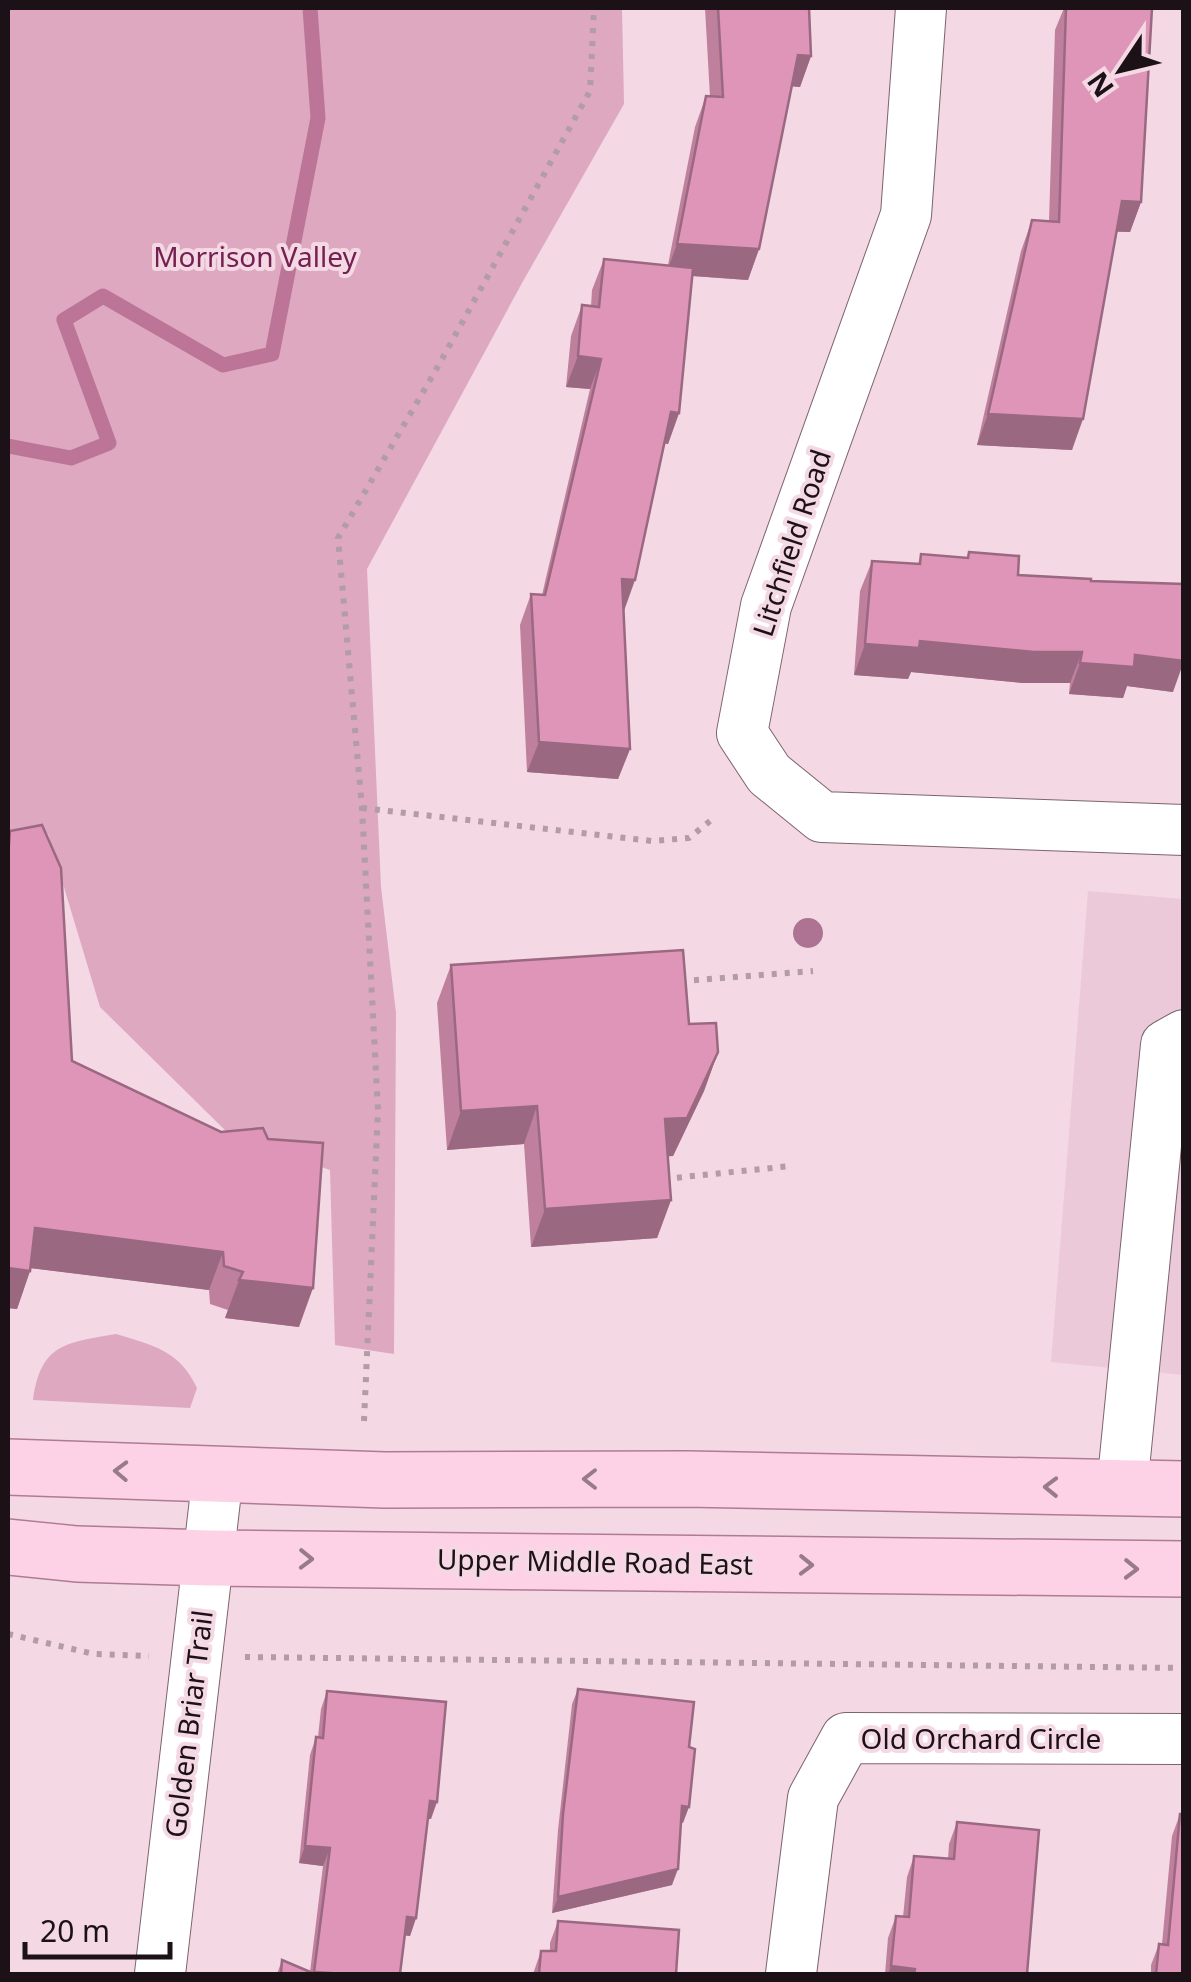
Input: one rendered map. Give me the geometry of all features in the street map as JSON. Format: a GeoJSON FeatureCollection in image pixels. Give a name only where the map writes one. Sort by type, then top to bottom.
{"type":"FeatureCollection","features":[{"type":"Feature","properties":{"kind":"main road"},"geometry":{"type":"LineString","coordinates":[[8,1468],[385,1480],[687,1479],[1184,1489]]}},
{"type":"Feature","properties":{"kind":"main road","name":"Upper Middle Road East"},"geometry":{"type":"LineString","coordinates":[[8,1547],[76,1554],[208,1558],[1184,1569]]}},
{"type":"Feature","properties":{"kind":"street","name":"Litchfield Road"},"geometry":{"type":"LineString","coordinates":[[921,8],[906,215],[766,606],[742,733],[769,774],[822,817],[1184,830]]}},
{"type":"Feature","properties":{"kind":"street"},"geometry":{"type":"LineString","coordinates":[[1122,1488],[1162,1306],[1171,1139],[1166,1045],[1184,1035]]}},
{"type":"Feature","properties":{"kind":"street","name":"Golden Briar Trail"},"geometry":{"type":"LineString","coordinates":[[160,1974],[218,1474]]}},
{"type":"Feature","properties":{"kind":"street","name":"Old Orchard Circle"},"geometry":{"type":"LineString","coordinates":[[791,1974],[813,1798],[846,1738],[1184,1739]]}},
{"type":"Feature","properties":{"kind":"path"},"geometry":{"type":"LineString","coordinates":[[364,1421],[378,1110],[362,808],[338,538],[590,91],[594,8]]}},
{"type":"Feature","properties":{"kind":"path"},"geometry":{"type":"LineString","coordinates":[[362,808],[652,841],[689,838],[715,816]]}},
{"type":"Feature","properties":{"kind":"path"},"geometry":{"type":"LineString","coordinates":[[685,1000],[683,981],[813,971]]}},
{"type":"Feature","properties":{"kind":"path"},"geometry":{"type":"LineString","coordinates":[[652,1180],[791,1166]]}},
{"type":"Feature","properties":{"kind":"path"},"geometry":{"type":"LineString","coordinates":[[8,1634],[94,1654],[160,1656]]}},
{"type":"Feature","properties":{"kind":"path"},"geometry":{"type":"LineString","coordinates":[[242,1658],[1184,1668]]}},
{"type":"Feature","properties":{"kind":"shaded area"},"geometry":{"type":"Polygon","coordinates":[[[1088,891],[1183,899],[1183,1375],[1051,1362],[1088,891]]]}},
{"type":"Feature","properties":{"kind":"green space","name":"Morrison Valley"},"geometry":{"type":"Polygon","coordinates":[[[8,8],[622,8],[624,104],[367,569],[381,887],[396,1013],[394,1354],[335,1345],[330,1170],[230,1135],[100,1007],[48,834],[8,846],[8,8]]]}},
{"type":"Feature","properties":{"kind":"green space"},"geometry":{"type":"Polygon","coordinates":[[[116,1334],[164,1351],[182,1366],[197,1388],[190,1408],[33,1400],[42,1367],[50,1356],[70,1344],[116,1334]]]}},
{"type":"Feature","properties":{"kind":"building"},"geometry":{"type":"Polygon","coordinates":[[[718,8],[809,8],[811,56],[798,55],[759,249],[677,244],[706,96],[723,97],[718,8]]]}},
{"type":"Feature","properties":{"kind":"building"},"geometry":{"type":"Polygon","coordinates":[[[1066,8],[1152,8],[1141,202],[1122,201],[1083,419],[988,414],[1032,220],[1059,222],[1066,8]]]}},
{"type":"Feature","properties":{"kind":"building"},"geometry":{"type":"Polygon","coordinates":[[[604,259],[693,268],[679,413],[671,412],[635,580],[622,579],[630,749],[539,742],[531,594],[545,595],[601,359],[578,356],[582,305],[599,307],[604,259]]]}},
{"type":"Feature","properties":{"kind":"building"},"geometry":{"type":"Polygon","coordinates":[[[969,552],[1019,556],[1018,575],[1184,584],[1184,661],[1135,655],[1134,667],[1080,663],[1082,652],[1034,652],[920,641],[919,648],[865,644],[872,561],[920,564],[921,554],[968,558],[969,552]]]}},
{"type":"Feature","properties":{"kind":"building"},"geometry":{"type":"Polygon","coordinates":[[[42,825],[61,868],[72,1061],[221,1132],[263,1128],[268,1139],[323,1143],[313,1288],[239,1280],[243,1272],[224,1266],[223,1252],[35,1228],[30,1271],[8,1268],[10,831],[42,825]]]}},
{"type":"Feature","properties":{"kind":"building"},"geometry":{"type":"Polygon","coordinates":[[[683,950],[689,1024],[716,1023],[718,1052],[687,1118],[665,1119],[671,1200],[545,1209],[537,1106],[461,1111],[451,965],[683,950]]]}},
{"type":"Feature","properties":{"kind":"building"},"geometry":{"type":"Polygon","coordinates":[[[578,1689],[694,1702],[689,1747],[695,1749],[689,1807],[682,1806],[678,1869],[558,1897],[563,1814],[578,1689]]]}},
{"type":"Feature","properties":{"kind":"building"},"geometry":{"type":"Polygon","coordinates":[[[327,1691],[446,1702],[437,1802],[430,1801],[416,1918],[407,1917],[400,1974],[314,1972],[330,1848],[305,1846],[316,1737],[323,1738],[327,1691]]]}},
{"type":"Feature","properties":{"kind":"building"},"geometry":{"type":"Polygon","coordinates":[[[1180,1814],[1184,1814],[1184,1974],[1156,1974],[1159,1944],[1168,1945],[1180,1814]]]}},
{"type":"Feature","properties":{"kind":"building"},"geometry":{"type":"Polygon","coordinates":[[[957,1822],[1039,1830],[1027,1974],[914,1974],[915,1969],[891,1966],[896,1916],[909,1917],[914,1856],[954,1859],[957,1822]]]}},
{"type":"Feature","properties":{"kind":"building"},"geometry":{"type":"Polygon","coordinates":[[[558,1921],[679,1930],[676,1974],[539,1974],[541,1951],[556,1951],[558,1921]]]}},
{"type":"Feature","properties":{"kind":"building"},"geometry":{"type":"Polygon","coordinates":[[[282,1960],[315,1974],[281,1974],[282,1960]]]}},
{"type":"Feature","properties":{"kind":"waterway"},"geometry":{"type":"LineString","coordinates":[[8,446],[71,458],[109,443],[64,320],[103,296],[223,365],[272,354],[318,118],[310,8]]}}]}
